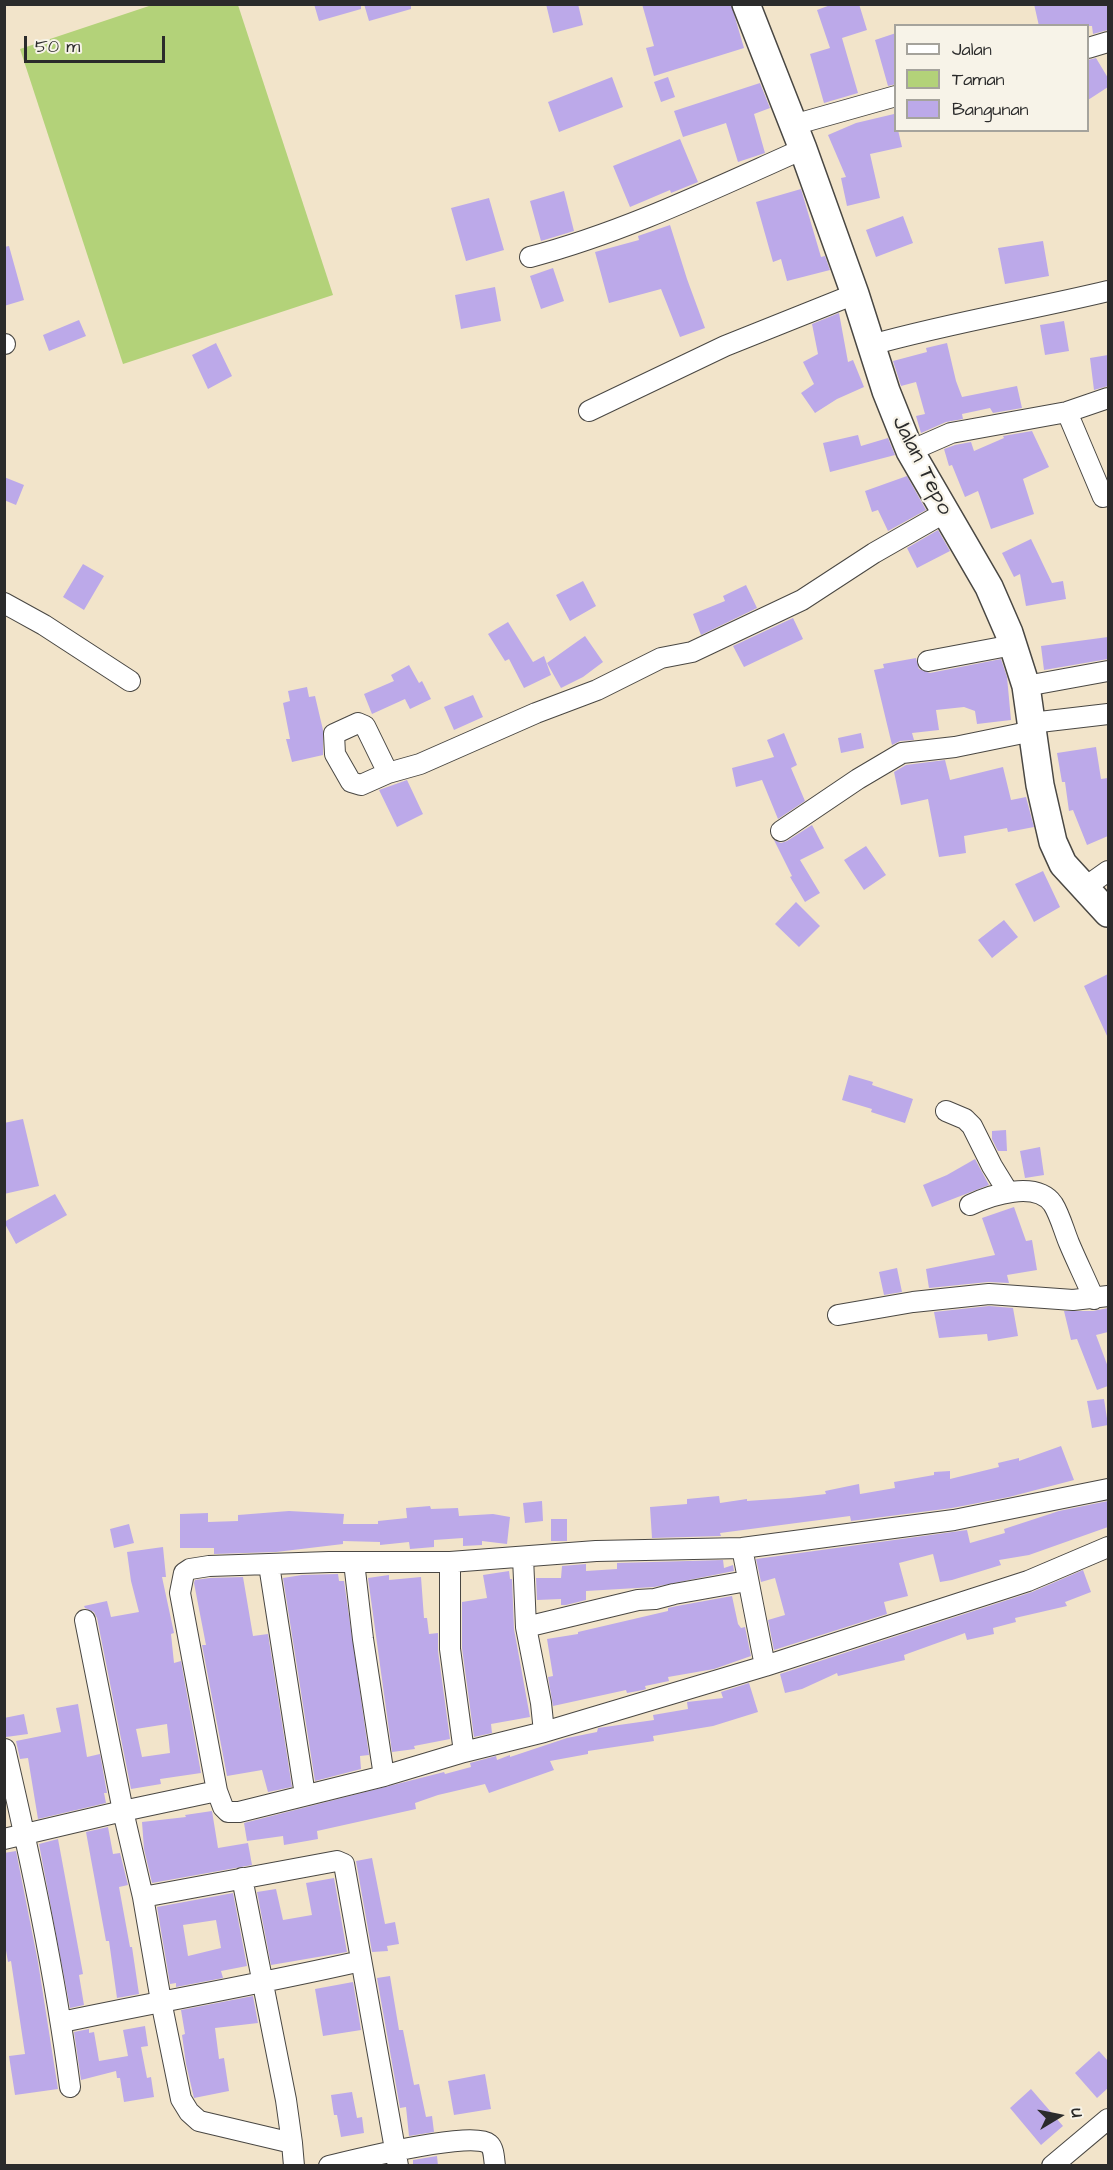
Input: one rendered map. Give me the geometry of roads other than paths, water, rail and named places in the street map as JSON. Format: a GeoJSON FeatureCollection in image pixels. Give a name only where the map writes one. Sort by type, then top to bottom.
{"type":"FeatureCollection","features":[{"type":"Feature","properties":{"kind":"street","name":"Jalan Tepo"},"geometry":{"type":"LineString","coordinates":[[746,4],[798,137],[855,294],[886,391],[910,452],[989,587],[1013,645],[1026,686],[1040,785],[1053,842],[1063,864],[1108,913]]}},
{"type":"Feature","properties":{"kind":"street"},"geometry":{"type":"LineString","coordinates":[[1089,48],[1108,42]]}},
{"type":"Feature","properties":{"kind":"street"},"geometry":{"type":"LineString","coordinates":[[530,257],[601,236],[657,214],[798,137],[894,97]]}},
{"type":"Feature","properties":{"kind":"street"},"geometry":{"type":"LineString","coordinates":[[871,345],[921,331],[1108,291]]}},
{"type":"Feature","properties":{"kind":"street"},"geometry":{"type":"LineString","coordinates":[[589,411],[725,346],[855,294]]}},
{"type":"Feature","properties":{"kind":"street"},"geometry":{"type":"LineString","coordinates":[[910,452],[951,433],[1067,412],[1108,398]]}},
{"type":"Feature","properties":{"kind":"street"},"geometry":{"type":"LineString","coordinates":[[1067,412],[1103,497],[1108,495]]}},
{"type":"Feature","properties":{"kind":"street"},"geometry":{"type":"LineString","coordinates":[[388,773],[420,764],[536,713],[597,690],[661,658],[692,652],[802,600],[944,513]]}},
{"type":"Feature","properties":{"kind":"street"},"geometry":{"type":"LineString","coordinates":[[4,603],[44,625],[130,681]]}},
{"type":"Feature","properties":{"kind":"street"},"geometry":{"type":"LineString","coordinates":[[928,661],[1013,645]]}},
{"type":"Feature","properties":{"kind":"street"},"geometry":{"type":"LineString","coordinates":[[1026,686],[1108,670]]}},
{"type":"Feature","properties":{"kind":"street"},"geometry":{"type":"LineString","coordinates":[[781,831],[858,779],[902,753],[954,747],[1032,727],[1108,714]]}},
{"type":"Feature","properties":{"kind":"street"},"geometry":{"type":"LineString","coordinates":[[1084,888],[1108,871]]}},
{"type":"Feature","properties":{"kind":"street"},"geometry":{"type":"LineString","coordinates":[[946,1112],[965,1119],[972,1126],[1008,1192]]}},
{"type":"Feature","properties":{"kind":"street"},"geometry":{"type":"LineString","coordinates":[[838,1315],[913,1302],[989,1294],[1073,1300],[1101,1298],[1076,1260],[1052,1203],[1037,1194],[1008,1192],[988,1196],[970,1205]]}},
{"type":"Feature","properties":{"kind":"street"},"geometry":{"type":"LineString","coordinates":[[1108,1489],[954,1520],[742,1548],[596,1551],[450,1562],[209,1566],[190,1569],[184,1573],[180,1593],[217,1791],[223,1807],[228,1812],[239,1812],[384,1776],[464,1752],[544,1732],[765,1665],[1028,1581],[1108,1547]]}},
{"type":"Feature","properties":{"kind":"street"},"geometry":{"type":"LineString","coordinates":[[742,1548],[765,1665]]}},
{"type":"Feature","properties":{"kind":"street"},"geometry":{"type":"LineString","coordinates":[[524,1557],[526,1627],[541,1703],[544,1732]]}},
{"type":"Feature","properties":{"kind":"street"},"geometry":{"type":"LineString","coordinates":[[354,1562],[384,1776]]}},
{"type":"Feature","properties":{"kind":"street"},"geometry":{"type":"LineString","coordinates":[[450,1562],[450,1649],[464,1752]]}},
{"type":"Feature","properties":{"kind":"street"},"geometry":{"type":"LineString","coordinates":[[269,1565],[305,1795]]}},
{"type":"Feature","properties":{"kind":"street"},"geometry":{"type":"LineString","coordinates":[[526,1627],[638,1600],[655,1599],[747,1581]]}},
{"type":"Feature","properties":{"kind":"street"},"geometry":{"type":"LineString","coordinates":[[85,1620],[181,2098],[189,2112],[199,2121],[292,2143]]}},
{"type":"Feature","properties":{"kind":"street"},"geometry":{"type":"LineString","coordinates":[[5,1749],[25,1834],[62,2022],[70,2087]]}},
{"type":"Feature","properties":{"kind":"street"},"geometry":{"type":"LineString","coordinates":[[4,1839],[217,1791]]}},
{"type":"Feature","properties":{"kind":"street"},"geometry":{"type":"LineString","coordinates":[[142,1897],[341,1861],[344,1864],[396,2158]]}},
{"type":"Feature","properties":{"kind":"street"},"geometry":{"type":"LineString","coordinates":[[242,1878],[286,2100],[294,2166]]}},
{"type":"Feature","properties":{"kind":"street"},"geometry":{"type":"LineString","coordinates":[[62,2022],[160,2001],[263,1983],[361,1961]]}},
{"type":"Feature","properties":{"kind":"street"},"geometry":{"type":"LineString","coordinates":[[1052,2166],[1108,2119]]}},
{"type":"Feature","properties":{"kind":"street"},"geometry":{"type":"LineString","coordinates":[[329,2166],[396,2158],[479,2139],[488,2142],[492,2147],[495,2166]]}}]}
